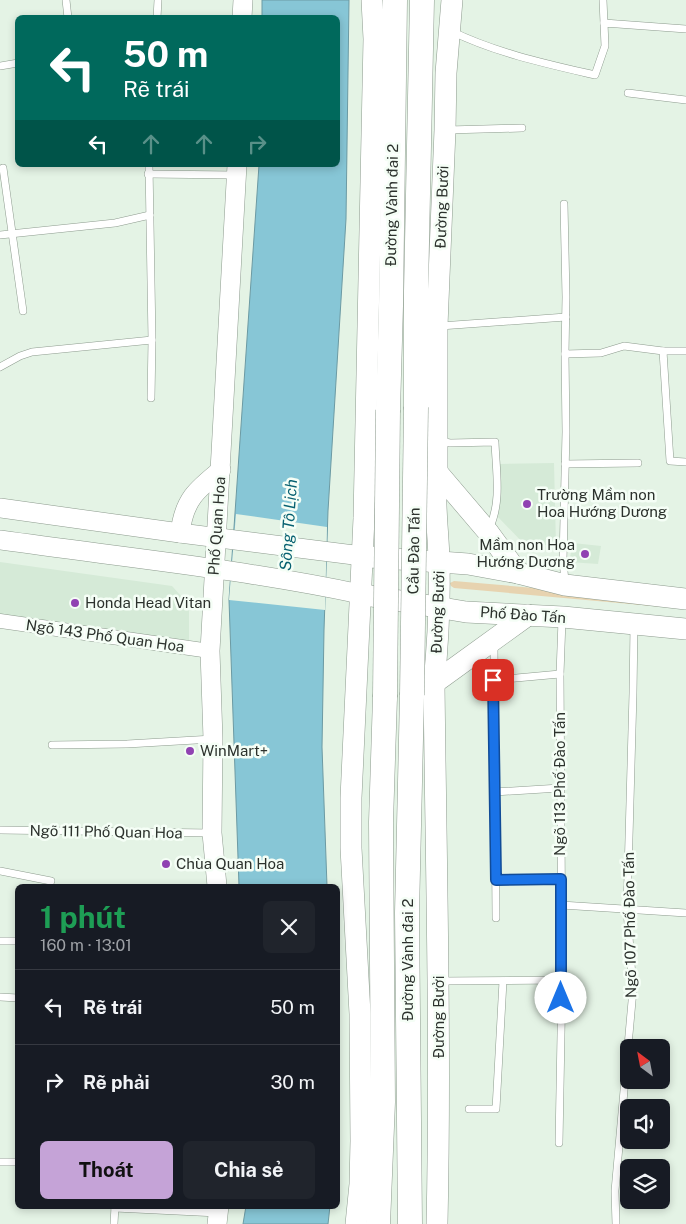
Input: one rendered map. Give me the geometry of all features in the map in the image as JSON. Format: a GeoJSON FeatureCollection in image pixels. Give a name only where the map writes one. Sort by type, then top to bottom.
{"type":"FeatureCollection","features":[{"type":"Feature","properties":{"kind":"highway","name":"Đường Vành đai 2"},"geometry":{"type":"LineString","coordinates":[[388,410],[395,0]]}},
{"type":"Feature","properties":{"kind":"highway","name":"Đường Vành đai 2"},"geometry":{"type":"LineString","coordinates":[[416,407],[417,224],[422,0]]}},
{"type":"Feature","properties":{"kind":"highway","name":"Cầu Đào Tấn"},"geometry":{"type":"LineString","coordinates":[[412,695],[416,407]]}},
{"type":"Feature","properties":{"kind":"highway","name":"Cầu Đào Tấn"},"geometry":{"type":"LineString","coordinates":[[385,697],[388,410]]}},
{"type":"Feature","properties":{"kind":"highway","name":"Đường Vành đai 2"},"geometry":{"type":"LineString","coordinates":[[410,1224],[408,913],[412,695]]}},
{"type":"Feature","properties":{"kind":"highway","name":"Đường Vành đai 2"},"geometry":{"type":"LineString","coordinates":[[378,1224],[382,1102],[381,822],[385,697]]}},
{"type":"Feature","properties":{"kind":"main road"},"geometry":{"type":"LineString","coordinates":[[242,0],[242,15]]}},
{"type":"Feature","properties":{"kind":"main road"},"geometry":{"type":"LineString","coordinates":[[356,1224],[360,1184],[361,1142],[360,1014],[351,848],[351,798],[365,490],[374,38],[372,0]]}},
{"type":"Feature","properties":{"kind":"main road","name":"Đường Bưởi"},"geometry":{"type":"LineString","coordinates":[[437,1224],[440,1110],[434,683],[440,608],[440,562],[436,481],[437,326],[446,73],[452,0]]}},
{"type":"Feature","properties":{"kind":"main road","name":"Phố Quan Hoa"},"geometry":{"type":"LineString","coordinates":[[216,884],[212,833],[214,739],[210,651],[223,571],[225,538],[221,470],[237,170]]}},
{"type":"Feature","properties":{"kind":"main road"},"geometry":{"type":"LineString","coordinates":[[180,534],[182,517],[187,504],[203,484],[221,470]]}},
{"type":"Feature","properties":{"kind":"main road"},"geometry":{"type":"LineString","coordinates":[[365,490],[395,508],[417,507],[436,481],[488,532],[518,573]]}},
{"type":"Feature","properties":{"kind":"main road"},"geometry":{"type":"LineString","coordinates":[[0,508],[180,534],[225,538],[326,552],[468,564],[518,573],[566,585],[686,599]]}},
{"type":"Feature","properties":{"kind":"main road"},"geometry":{"type":"LineString","coordinates":[[0,540],[325,586],[360,594]]}},
{"type":"Feature","properties":{"kind":"main road","name":"Phố Đào Tấn"},"geometry":{"type":"LineString","coordinates":[[360,594],[466,612],[563,617],[686,629]]}},
{"type":"Feature","properties":{"kind":"main road"},"geometry":{"type":"LineString","coordinates":[[434,683],[528,615]]}},
{"type":"Feature","properties":{"kind":"street","name":"Ngõ 143 Phố Quan Hoa"},"geometry":{"type":"LineString","coordinates":[[0,621],[210,651]]}},
{"type":"Feature","properties":{"kind":"lane"},"geometry":{"type":"LineString","coordinates":[[66,0],[68,15]]}},
{"type":"Feature","properties":{"kind":"lane"},"geometry":{"type":"LineString","coordinates":[[157,15],[158,0]]}},
{"type":"Feature","properties":{"kind":"lane"},"geometry":{"type":"LineString","coordinates":[[449,30],[531,60],[595,75],[605,46],[603,0]]}},
{"type":"Feature","properties":{"kind":"lane"},"geometry":{"type":"LineString","coordinates":[[604,23],[686,30]]}},
{"type":"Feature","properties":{"kind":"lane"},"geometry":{"type":"LineString","coordinates":[[0,66],[15,64]]}},
{"type":"Feature","properties":{"kind":"lane"},"geometry":{"type":"LineString","coordinates":[[628,93],[686,100]]}},
{"type":"Feature","properties":{"kind":"lane"},"geometry":{"type":"LineString","coordinates":[[445,130],[522,128]]}},
{"type":"Feature","properties":{"kind":"lane"},"geometry":{"type":"LineString","coordinates":[[149,167],[152,340],[151,398]]}},
{"type":"Feature","properties":{"kind":"lane"},"geometry":{"type":"LineString","coordinates":[[3,168],[23,312]]}},
{"type":"Feature","properties":{"kind":"lane"},"geometry":{"type":"LineString","coordinates":[[148,174],[237,170]]}},
{"type":"Feature","properties":{"kind":"lane"},"geometry":{"type":"LineString","coordinates":[[564,204],[566,317],[563,561],[566,585]]}},
{"type":"Feature","properties":{"kind":"lane"},"geometry":{"type":"LineString","coordinates":[[0,235],[114,223],[150,215]]}},
{"type":"Feature","properties":{"kind":"lane"},"geometry":{"type":"LineString","coordinates":[[437,326],[566,317]]}},
{"type":"Feature","properties":{"kind":"lane"},"geometry":{"type":"LineString","coordinates":[[0,367],[32,352],[152,340]]}},
{"type":"Feature","properties":{"kind":"lane"},"geometry":{"type":"LineString","coordinates":[[565,354],[601,353],[624,346],[663,351],[686,351]]}},
{"type":"Feature","properties":{"kind":"lane"},"geometry":{"type":"LineString","coordinates":[[663,351],[670,461],[686,462]]}},
{"type":"Feature","properties":{"kind":"lane"},"geometry":{"type":"LineString","coordinates":[[437,440],[450,443],[495,442],[497,499],[494,519],[488,532]]}},
{"type":"Feature","properties":{"kind":"lane"},"geometry":{"type":"LineString","coordinates":[[565,464],[638,463]]}},
{"type":"Feature","properties":{"kind":"lane","name":"Ngõ 113 Phố Đào Tấn"},"geometry":{"type":"LineString","coordinates":[[560,1143],[562,980],[560,674],[563,617]]}},
{"type":"Feature","properties":{"kind":"lane","name":"Ngõ 107 Phố Đào Tấn"},"geometry":{"type":"LineString","coordinates":[[616,1224],[614,1191],[633,990],[627,910],[634,693],[634,625]]}},
{"type":"Feature","properties":{"kind":"lane"},"geometry":{"type":"LineString","coordinates":[[494,639],[496,918]]}},
{"type":"Feature","properties":{"kind":"lane"},"geometry":{"type":"LineString","coordinates":[[493,680],[560,674]]}},
{"type":"Feature","properties":{"kind":"lane"},"geometry":{"type":"LineString","coordinates":[[52,745],[127,744],[214,739]]}},
{"type":"Feature","properties":{"kind":"lane"},"geometry":{"type":"LineString","coordinates":[[494,792],[560,788]]}},
{"type":"Feature","properties":{"kind":"lane","name":"Ngõ 111 Phố Quan Hoa"},"geometry":{"type":"LineString","coordinates":[[0,830],[212,833]]}},
{"type":"Feature","properties":{"kind":"lane"},"geometry":{"type":"LineString","coordinates":[[0,871],[51,881]]}},
{"type":"Feature","properties":{"kind":"lane"},"geometry":{"type":"LineString","coordinates":[[496,880],[561,879]]}},
{"type":"Feature","properties":{"kind":"lane"},"geometry":{"type":"LineString","coordinates":[[561,905],[686,913]]}},
{"type":"Feature","properties":{"kind":"lane"},"geometry":{"type":"LineString","coordinates":[[0,941],[15,941]]}},
{"type":"Feature","properties":{"kind":"lane"},"geometry":{"type":"LineString","coordinates":[[439,981],[562,980]]}},
{"type":"Feature","properties":{"kind":"lane"},"geometry":{"type":"LineString","coordinates":[[469,1110],[496,1109],[503,981]]}},
{"type":"Feature","properties":{"kind":"lane"},"geometry":{"type":"LineString","coordinates":[[0,997],[15,998]]}},
{"type":"Feature","properties":{"kind":"lane"},"geometry":{"type":"LineString","coordinates":[[0,1162],[15,1162]]}},
{"type":"Feature","properties":{"kind":"lane"},"geometry":{"type":"LineString","coordinates":[[114,1224],[115,1209]]}},
{"type":"Feature","properties":{"kind":"lane"},"geometry":{"type":"LineString","coordinates":[[144,1209],[218,1214]]}},
{"type":"Feature","properties":{"kind":"shaded area","name":"Trường Mầm non Hoa Hướng Dương"},"geometry":{"type":"Polygon","coordinates":[[[554,463],[556,545],[525,545],[498,517],[500,464],[554,463]]]}},
{"type":"Feature","properties":{"kind":"shaded area","name":"Mầm non Hoa Hướng Dương"},"geometry":{"type":"Polygon","coordinates":[[[573,543],[601,546],[598,564],[569,562],[573,543]]]}},
{"type":"Feature","properties":{"kind":"shaded area"},"geometry":{"type":"Polygon","coordinates":[[[0,562],[172,586],[189,605],[189,644],[0,617],[0,562]]]}},
{"type":"Feature","properties":{"kind":"shaded area"},"geometry":{"type":"Polygon","coordinates":[[[454,581],[686,601],[686,609],[454,588],[450,583],[454,581]]]}},
{"type":"Feature","properties":{"kind":"water","name":"Sông Tô Lịch"},"geometry":{"type":"Polygon","coordinates":[[[262,0],[349,0],[346,219],[328,511],[324,630],[322,747],[327,884],[239,884],[229,600],[259,167],[340,167],[340,15],[262,15],[262,0]]]}},
{"type":"Feature","properties":{"kind":"water"},"geometry":{"type":"Polygon","coordinates":[[[246,1209],[330,1209],[328,1224],[243,1224],[246,1209]]]}},
{"type":"Feature","properties":{"kind":"pier"},"geometry":{"type":"Polygon","coordinates":[[[236,514],[327,527],[325,610],[229,600],[236,514]]]}},
{"type":"Feature","properties":{"kind":"place","name":"Trường Mầm non Hoa Hướng Dương"},"geometry":{"type":"Point","coordinates":[527,504]}},
{"type":"Feature","properties":{"kind":"place","name":"Mầm non Hoa Hướng Dương"},"geometry":{"type":"Point","coordinates":[585,554]}},
{"type":"Feature","properties":{"kind":"place","name":"Honda Head Vitan"},"geometry":{"type":"Point","coordinates":[75,603]}},
{"type":"Feature","properties":{"kind":"place","name":"WinMart+"},"geometry":{"type":"Point","coordinates":[190,751]}},
{"type":"Feature","properties":{"kind":"place","name":"Chùa Quan Hoa"},"geometry":{"type":"Point","coordinates":[166,864]}},
{"type":"Feature","properties":{"kind":"route"},"geometry":{"type":"LineString","coordinates":[[493,680],[496,880],[561,879],[561,998]]}}]}
